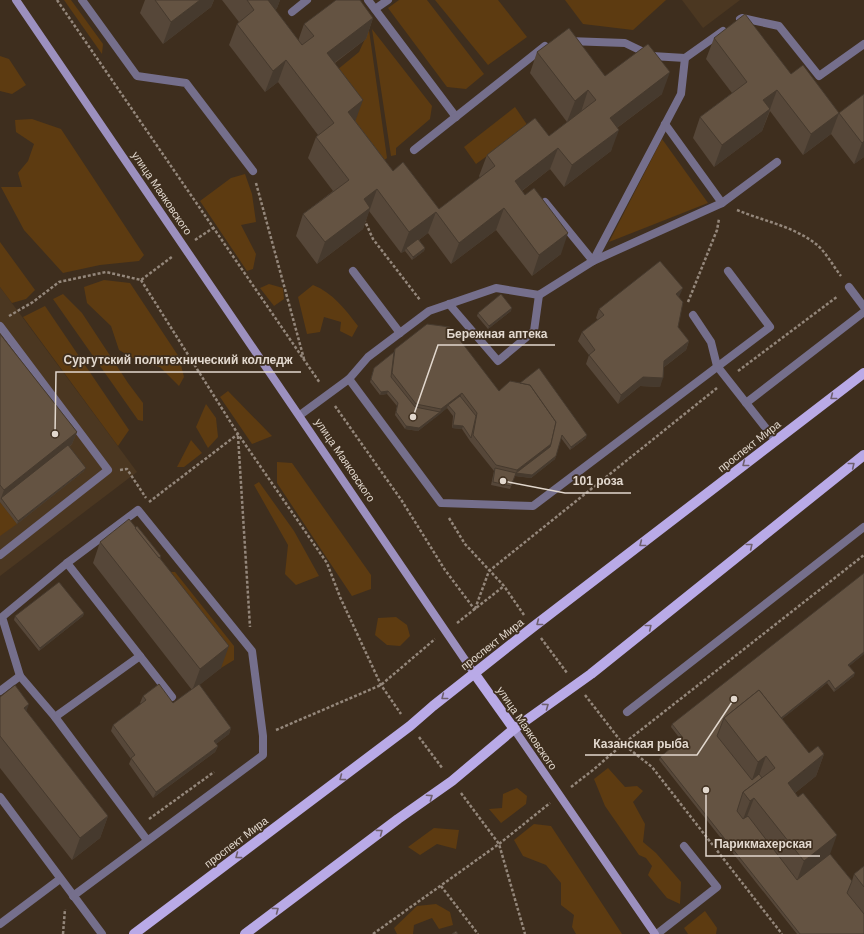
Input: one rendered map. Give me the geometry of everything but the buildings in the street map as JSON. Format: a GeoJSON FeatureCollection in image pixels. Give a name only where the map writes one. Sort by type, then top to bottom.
{"type":"FeatureCollection","features":[{"type":"Feature","properties":{"kind":"main road","name":"улица Маяковского"},"geometry":{"type":"LineString","coordinates":[[16,0],[300,415],[474,673],[656,934]]}},
{"type":"Feature","properties":{"kind":"main road","name":"проспект Мира"},"geometry":{"type":"LineString","coordinates":[[134,934],[410,726],[533,627],[864,373]]}},
{"type":"Feature","properties":{"kind":"main road"},"geometry":{"type":"LineString","coordinates":[[245,934],[398,819],[452,781],[514,729],[603,664],[864,455]]}},
{"type":"Feature","properties":{"kind":"lane"},"geometry":{"type":"LineString","coordinates":[[82,0],[137,76],[186,83],[253,171]]}},
{"type":"Feature","properties":{"kind":"lane"},"geometry":{"type":"LineString","coordinates":[[292,12],[307,0]]}},
{"type":"Feature","properties":{"kind":"lane"},"geometry":{"type":"LineString","coordinates":[[368,0],[456,117]]}},
{"type":"Feature","properties":{"kind":"lane"},"geometry":{"type":"LineString","coordinates":[[375,9],[388,0]]}},
{"type":"Feature","properties":{"kind":"lane"},"geometry":{"type":"LineString","coordinates":[[414,150],[555,41],[625,43],[652,56],[685,58],[742,18],[779,26],[819,76],[864,44]]}},
{"type":"Feature","properties":{"kind":"lane"},"geometry":{"type":"LineString","coordinates":[[593,261],[681,94],[685,58]]}},
{"type":"Feature","properties":{"kind":"lane"},"geometry":{"type":"LineString","coordinates":[[665,124],[722,203]]}},
{"type":"Feature","properties":{"kind":"lane"},"geometry":{"type":"LineString","coordinates":[[300,415],[327,394],[350,379],[368,357],[429,312],[496,288],[539,295],[593,261],[722,203],[777,162]]}},
{"type":"Feature","properties":{"kind":"lane"},"geometry":{"type":"LineString","coordinates":[[545,202],[593,261]]}},
{"type":"Feature","properties":{"kind":"lane"},"geometry":{"type":"LineString","coordinates":[[353,271],[400,333]]}},
{"type":"Feature","properties":{"kind":"lane"},"geometry":{"type":"LineString","coordinates":[[350,379],[441,504],[533,506],[770,327],[728,271]]}},
{"type":"Feature","properties":{"kind":"lane"},"geometry":{"type":"LineString","coordinates":[[849,287],[864,307]]}},
{"type":"Feature","properties":{"kind":"lane"},"geometry":{"type":"LineString","coordinates":[[449,304],[498,361],[534,331],[539,295]]}},
{"type":"Feature","properties":{"kind":"lane"},"geometry":{"type":"LineString","coordinates":[[746,403],[864,312]]}},
{"type":"Feature","properties":{"kind":"lane"},"geometry":{"type":"LineString","coordinates":[[693,315],[711,342],[717,366],[776,441]]}},
{"type":"Feature","properties":{"kind":"lane"},"geometry":{"type":"LineString","coordinates":[[0,326],[108,470],[1,552]]}},
{"type":"Feature","properties":{"kind":"lane"},"geometry":{"type":"LineString","coordinates":[[73,896],[263,755],[263,736],[252,651],[138,510],[67,562],[2,617],[20,676],[55,717],[147,840]]}},
{"type":"Feature","properties":{"kind":"lane"},"geometry":{"type":"LineString","coordinates":[[627,712],[864,527]]}},
{"type":"Feature","properties":{"kind":"lane"},"geometry":{"type":"LineString","coordinates":[[67,562],[172,697]]}},
{"type":"Feature","properties":{"kind":"lane"},"geometry":{"type":"LineString","coordinates":[[55,717],[140,656]]}},
{"type":"Feature","properties":{"kind":"lane"},"geometry":{"type":"LineString","coordinates":[[0,692],[20,676]]}},
{"type":"Feature","properties":{"kind":"lane"},"geometry":{"type":"LineString","coordinates":[[0,797],[102,934]]}},
{"type":"Feature","properties":{"kind":"lane"},"geometry":{"type":"LineString","coordinates":[[656,934],[717,887],[684,846]]}},
{"type":"Feature","properties":{"kind":"lane"},"geometry":{"type":"LineString","coordinates":[[0,924],[60,879]]}},
{"type":"Feature","properties":{"kind":"path"},"geometry":{"type":"LineString","coordinates":[[57,0],[402,501],[445,570],[475,610],[489,571],[728,379],[849,287],[817,245],[794,230],[759,219],[722,203],[717,230],[688,300],[693,315]]}},
{"type":"Feature","properties":{"kind":"path"},"geometry":{"type":"LineString","coordinates":[[253,171],[305,362]]}},
{"type":"Feature","properties":{"kind":"path"},"geometry":{"type":"LineString","coordinates":[[362,215],[373,239],[429,312]]}},
{"type":"Feature","properties":{"kind":"path"},"geometry":{"type":"LineString","coordinates":[[141,280],[213,228]]}},
{"type":"Feature","properties":{"kind":"path"},"geometry":{"type":"LineString","coordinates":[[6,318],[33,302],[59,282],[106,272],[141,280],[238,434],[327,563],[340,597],[381,685],[499,844],[525,934]]}},
{"type":"Feature","properties":{"kind":"path"},"geometry":{"type":"LineString","coordinates":[[138,510],[238,434]]}},
{"type":"Feature","properties":{"kind":"path"},"geometry":{"type":"LineString","coordinates":[[238,434],[252,651]]}},
{"type":"Feature","properties":{"kind":"path"},"geometry":{"type":"LineString","coordinates":[[127,470],[149,502]]}},
{"type":"Feature","properties":{"kind":"path"},"geometry":{"type":"LineString","coordinates":[[441,504],[465,544],[504,586],[575,684],[623,744],[652,767],[782,934]]}},
{"type":"Feature","properties":{"kind":"path"},"geometry":{"type":"LineString","coordinates":[[373,934],[499,844],[593,770],[623,744],[864,555]]}},
{"type":"Feature","properties":{"kind":"path"},"geometry":{"type":"LineString","coordinates":[[441,886],[478,934]]}},
{"type":"Feature","properties":{"kind":"path"},"geometry":{"type":"LineString","coordinates":[[63,934],[67,888]]}},
{"type":"Feature","properties":{"kind":"shaded area"},"geometry":{"type":"Polygon","coordinates":[[[64,0],[71,0],[103,44],[102,54],[64,0]]]}},
{"type":"Feature","properties":{"kind":"shaded area"},"geometry":{"type":"Polygon","coordinates":[[[399,0],[427,0],[484,74],[466,89],[447,87],[388,8],[399,0]]]}},
{"type":"Feature","properties":{"kind":"shaded area"},"geometry":{"type":"Polygon","coordinates":[[[435,0],[498,0],[527,37],[488,65],[435,0]]]}},
{"type":"Feature","properties":{"kind":"shaded area"},"geometry":{"type":"Polygon","coordinates":[[[565,0],[666,0],[633,30],[583,24],[565,0]]]}},
{"type":"Feature","properties":{"kind":"shaded area"},"geometry":{"type":"Polygon","coordinates":[[[682,0],[740,0],[703,28],[682,0]]]}},
{"type":"Feature","properties":{"kind":"shaded area"},"geometry":{"type":"Polygon","coordinates":[[[372,29],[432,106],[430,119],[396,148],[396,155],[391,156],[372,29]]]}},
{"type":"Feature","properties":{"kind":"shaded area"},"geometry":{"type":"Polygon","coordinates":[[[369,30],[387,158],[377,166],[351,132],[337,70],[359,52],[369,30]]]}},
{"type":"Feature","properties":{"kind":"shaded area"},"geometry":{"type":"Polygon","coordinates":[[[0,56],[9,59],[26,85],[12,94],[0,91],[0,56]]]}},
{"type":"Feature","properties":{"kind":"shaded area"},"geometry":{"type":"Polygon","coordinates":[[[515,107],[528,126],[476,164],[464,147],[515,107]]]}},
{"type":"Feature","properties":{"kind":"shaded area"},"geometry":{"type":"Polygon","coordinates":[[[32,119],[61,129],[144,255],[139,261],[100,265],[63,273],[24,230],[1,187],[22,187],[18,173],[28,161],[34,144],[16,132],[15,120],[32,119]]]}},
{"type":"Feature","properties":{"kind":"shaded area"},"geometry":{"type":"Polygon","coordinates":[[[662,139],[708,203],[609,242],[662,139]]]}},
{"type":"Feature","properties":{"kind":"shaded area"},"geometry":{"type":"Polygon","coordinates":[[[245,174],[252,194],[256,222],[241,225],[256,254],[253,269],[247,271],[200,201],[231,178],[245,174]]]}},
{"type":"Feature","properties":{"kind":"shaded area"},"geometry":{"type":"Polygon","coordinates":[[[0,242],[35,290],[26,299],[12,303],[0,287],[0,242]]]}},
{"type":"Feature","properties":{"kind":"shaded area"},"geometry":{"type":"Polygon","coordinates":[[[104,280],[130,283],[179,357],[184,377],[179,386],[160,367],[140,362],[119,350],[111,326],[87,303],[84,287],[104,280]]]}},
{"type":"Feature","properties":{"kind":"shaded area"},"geometry":{"type":"Polygon","coordinates":[[[269,284],[283,288],[284,299],[274,306],[260,288],[269,284]]]}},
{"type":"Feature","properties":{"kind":"shaded area"},"geometry":{"type":"Polygon","coordinates":[[[313,285],[327,292],[333,297],[358,326],[352,337],[340,331],[341,322],[324,317],[320,332],[307,334],[298,297],[313,285]]]}},
{"type":"Feature","properties":{"kind":"shaded area"},"geometry":{"type":"Polygon","coordinates":[[[0,287],[137,472],[0,576],[0,287]]]}},
{"type":"Feature","properties":{"kind":"shaded area"},"geometry":{"type":"Polygon","coordinates":[[[63,294],[82,313],[143,403],[143,421],[138,420],[53,299],[63,294]]]}},
{"type":"Feature","properties":{"kind":"shaded area"},"geometry":{"type":"Polygon","coordinates":[[[45,306],[129,430],[118,446],[23,317],[45,306]]]}},
{"type":"Feature","properties":{"kind":"shaded area"},"geometry":{"type":"Polygon","coordinates":[[[228,391],[272,436],[252,444],[220,397],[228,391]]]}},
{"type":"Feature","properties":{"kind":"shaded area"},"geometry":{"type":"Polygon","coordinates":[[[206,404],[216,418],[218,437],[208,448],[196,427],[206,404]]]}},
{"type":"Feature","properties":{"kind":"shaded area"},"geometry":{"type":"Polygon","coordinates":[[[191,440],[202,453],[184,467],[177,467],[191,440]]]}},
{"type":"Feature","properties":{"kind":"shaded area"},"geometry":{"type":"Polygon","coordinates":[[[277,462],[292,463],[371,575],[371,589],[352,596],[277,483],[277,462]]]}},
{"type":"Feature","properties":{"kind":"shaded area"},"geometry":{"type":"Polygon","coordinates":[[[259,482],[294,531],[319,576],[296,585],[285,574],[288,545],[254,485],[259,482]]]}},
{"type":"Feature","properties":{"kind":"shaded area"},"geometry":{"type":"Polygon","coordinates":[[[0,502],[17,524],[0,536],[0,502]]]}},
{"type":"Feature","properties":{"kind":"shaded area"},"geometry":{"type":"Polygon","coordinates":[[[145,571],[175,572],[234,646],[234,660],[221,668],[145,571]]]}},
{"type":"Feature","properties":{"kind":"shaded area"},"geometry":{"type":"Polygon","coordinates":[[[396,617],[407,625],[410,636],[400,646],[387,645],[375,635],[378,618],[396,617]]]}},
{"type":"Feature","properties":{"kind":"shaded area"},"geometry":{"type":"Polygon","coordinates":[[[608,768],[625,787],[637,786],[643,791],[633,802],[645,824],[643,842],[656,853],[681,882],[680,904],[667,898],[648,875],[652,866],[646,858],[639,855],[605,806],[594,779],[608,768]]]}},
{"type":"Feature","properties":{"kind":"shaded area"},"geometry":{"type":"Polygon","coordinates":[[[517,788],[527,796],[526,804],[501,823],[489,809],[502,808],[503,794],[517,788]]]}},
{"type":"Feature","properties":{"kind":"shaded area"},"geometry":{"type":"Polygon","coordinates":[[[534,824],[551,826],[622,934],[576,934],[572,927],[574,915],[561,905],[561,883],[546,865],[523,856],[514,840],[534,824]]]}},
{"type":"Feature","properties":{"kind":"shaded area"},"geometry":{"type":"Polygon","coordinates":[[[434,828],[459,830],[456,849],[437,844],[420,855],[408,847],[434,828]]]}},
{"type":"Feature","properties":{"kind":"shaded area"},"geometry":{"type":"Polygon","coordinates":[[[436,904],[450,912],[453,925],[439,929],[432,918],[414,925],[413,934],[397,934],[394,928],[417,906],[436,904]]]}},
{"type":"Feature","properties":{"kind":"shaded area"},"geometry":{"type":"Polygon","coordinates":[[[705,911],[717,928],[716,934],[688,934],[684,928],[705,911]]]}},
{"type":"Feature","properties":{"kind":"place","name":"Бережная аптека"},"geometry":{"type":"Point","coordinates":[413,417]}},
{"type":"Feature","properties":{"kind":"place","name":"Сургутский политехнический колледж"},"geometry":{"type":"Point","coordinates":[55,434]}},
{"type":"Feature","properties":{"kind":"place","name":"101 роза"},"geometry":{"type":"Point","coordinates":[503,481]}},
{"type":"Feature","properties":{"kind":"place","name":"Казанская рыба"},"geometry":{"type":"Point","coordinates":[734,699]}},
{"type":"Feature","properties":{"kind":"place","name":"Парикмахерская"},"geometry":{"type":"Point","coordinates":[706,790]}}]}
